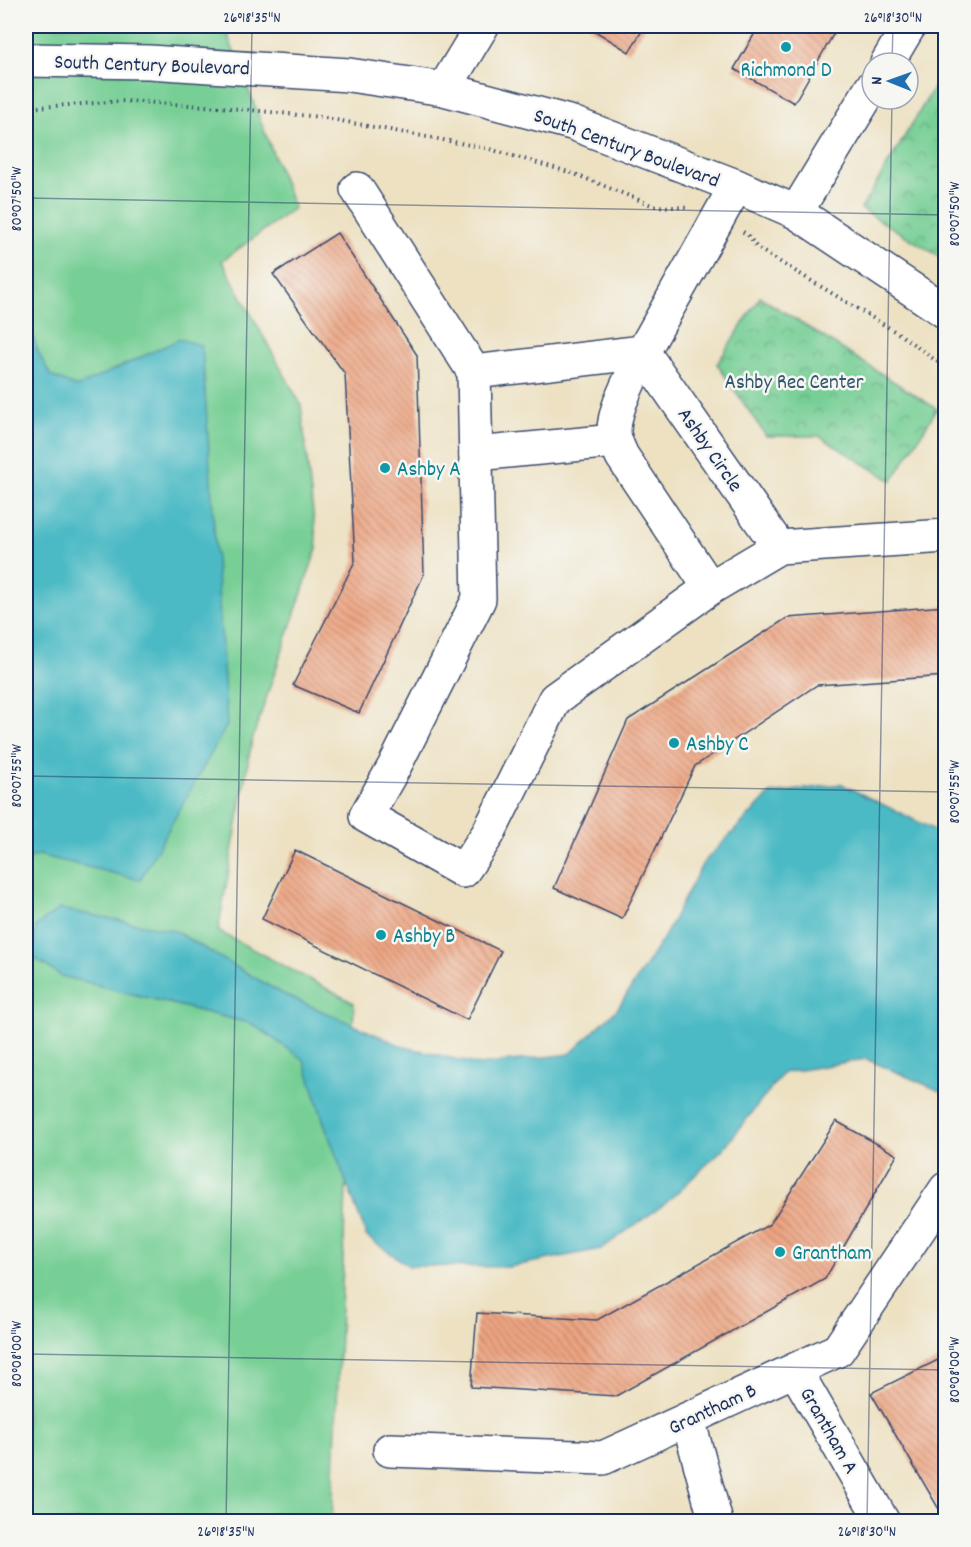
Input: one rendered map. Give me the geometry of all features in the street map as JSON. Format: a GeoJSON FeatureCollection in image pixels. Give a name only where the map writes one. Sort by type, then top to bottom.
{"type":"FeatureCollection","features":[{"type":"Feature","properties":{"kind":"street"},"geometry":{"type":"LineString","coordinates":[[444,90],[482,26]]}},
{"type":"Feature","properties":{"kind":"street"},"geometry":{"type":"LineString","coordinates":[[893,51],[909,26]]}},
{"type":"Feature","properties":{"kind":"street","name":"South Century Boulevard"},"geometry":{"type":"LineString","coordinates":[[26,60],[149,62],[349,75],[444,90],[572,123],[736,186],[796,212],[945,312]]}},
{"type":"Feature","properties":{"kind":"street"},"geometry":{"type":"LineString","coordinates":[[796,212],[860,107]]}},
{"type":"Feature","properties":{"kind":"street"},"geometry":{"type":"LineString","coordinates":[[710,588],[622,456],[615,441],[614,430],[619,408],[643,352],[736,186]]}},
{"type":"Feature","properties":{"kind":"street"},"geometry":{"type":"LineString","coordinates":[[357,189],[474,372],[479,599],[394,767],[366,816],[463,871],[488,834],[555,699],[710,588],[779,547],[945,536]]}},
{"type":"Feature","properties":{"kind":"street"},"geometry":{"type":"LineString","coordinates":[[474,372],[643,352]]}},
{"type":"Feature","properties":{"kind":"street","name":"Ashby Circle"},"geometry":{"type":"LineString","coordinates":[[643,352],[779,547]]}},
{"type":"Feature","properties":{"kind":"street"},"geometry":{"type":"LineString","coordinates":[[476,454],[615,441]]}},
{"type":"Feature","properties":{"kind":"street","name":"Grantham B"},"geometry":{"type":"LineString","coordinates":[[390,1450],[603,1458],[838,1350],[945,1189]]}},
{"type":"Feature","properties":{"kind":"street","name":"Grantham A"},"geometry":{"type":"LineString","coordinates":[[795,1370],[883,1521]]}},
{"type":"Feature","properties":{"kind":"street"},"geometry":{"type":"LineString","coordinates":[[688,1419],[716,1521]]}},
{"type":"Feature","properties":{"kind":"path"},"geometry":{"type":"LineString","coordinates":[[26,108],[124,101],[220,107],[320,117],[486,148],[572,173],[654,206],[689,207]]}},
{"type":"Feature","properties":{"kind":"path"},"geometry":{"type":"LineString","coordinates":[[748,235],[757,248],[901,335],[945,368]]}},
{"type":"Feature","properties":{"kind":"green space"},"geometry":{"type":"Polygon","coordinates":[[[26,26],[224,26],[294,208],[222,261],[301,405],[317,548],[252,740],[218,931],[354,1003],[332,1521],[26,1521],[26,26]]]}},
{"type":"Feature","properties":{"kind":"green space"},"geometry":{"type":"Polygon","coordinates":[[[945,69],[946,260],[861,209],[945,69]]]}},
{"type":"Feature","properties":{"kind":"green space","name":"Ashby Rec Center"},"geometry":{"type":"Polygon","coordinates":[[[760,297],[937,409],[892,481],[819,436],[766,436],[717,364],[760,297]]]}},
{"type":"Feature","properties":{"kind":"water"},"geometry":{"type":"Polygon","coordinates":[[[26,313],[38,352],[51,376],[77,387],[180,339],[202,346],[227,725],[140,880],[39,855],[26,859],[26,313]]]}},
{"type":"Feature","properties":{"kind":"water"},"geometry":{"type":"Polygon","coordinates":[[[841,784],[945,835],[945,1093],[866,1059],[783,1073],[724,1148],[666,1203],[601,1249],[509,1267],[409,1266],[367,1237],[325,1126],[304,1060],[252,1024],[61,976],[33,957],[36,926],[60,909],[175,931],[281,993],[402,1046],[479,1065],[570,1054],[618,1008],[663,939],[703,863],[770,794],[841,784]]]}},
{"type":"Feature","properties":{"kind":"building"},"geometry":{"type":"Polygon","coordinates":[[[587,26],[645,26],[629,52],[587,26]]]}},
{"type":"Feature","properties":{"kind":"building","name":"Richmond D"},"geometry":{"type":"Polygon","coordinates":[[[759,26],[838,26],[794,103],[734,69],[759,26]]]}},
{"type":"Feature","properties":{"kind":"building","name":"Ashby A"},"geometry":{"type":"Polygon","coordinates":[[[337,233],[417,355],[424,574],[359,713],[293,685],[355,561],[345,374],[273,274],[337,233]]]}},
{"type":"Feature","properties":{"kind":"building","name":"Ashby C"},"geometry":{"type":"Polygon","coordinates":[[[946,606],[946,676],[817,685],[695,766],[622,919],[554,888],[628,720],[787,618],[946,606]]]}},
{"type":"Feature","properties":{"kind":"building","name":"Ashby B"},"geometry":{"type":"Polygon","coordinates":[[[295,850],[501,951],[467,1020],[262,919],[295,850]]]}},
{"type":"Feature","properties":{"kind":"building","name":"Grantham"},"geometry":{"type":"Polygon","coordinates":[[[836,1121],[897,1155],[825,1279],[616,1396],[471,1387],[477,1313],[597,1320],[770,1224],[836,1121]]]}},
{"type":"Feature","properties":{"kind":"building"},"geometry":{"type":"Polygon","coordinates":[[[940,1359],[946,1369],[946,1515],[940,1511],[871,1393],[940,1359]]]}},
{"type":"Feature","properties":{"kind":"place","name":"Richmond D"},"geometry":{"type":"Point","coordinates":[786,47]}},
{"type":"Feature","properties":{"kind":"place","name":"Ashby A"},"geometry":{"type":"Point","coordinates":[385,468]}},
{"type":"Feature","properties":{"kind":"place","name":"Ashby C"},"geometry":{"type":"Point","coordinates":[674,743]}},
{"type":"Feature","properties":{"kind":"place","name":"Ashby B"},"geometry":{"type":"Point","coordinates":[381,935]}},
{"type":"Feature","properties":{"kind":"place","name":"Grantham"},"geometry":{"type":"Point","coordinates":[780,1252]}}]}
